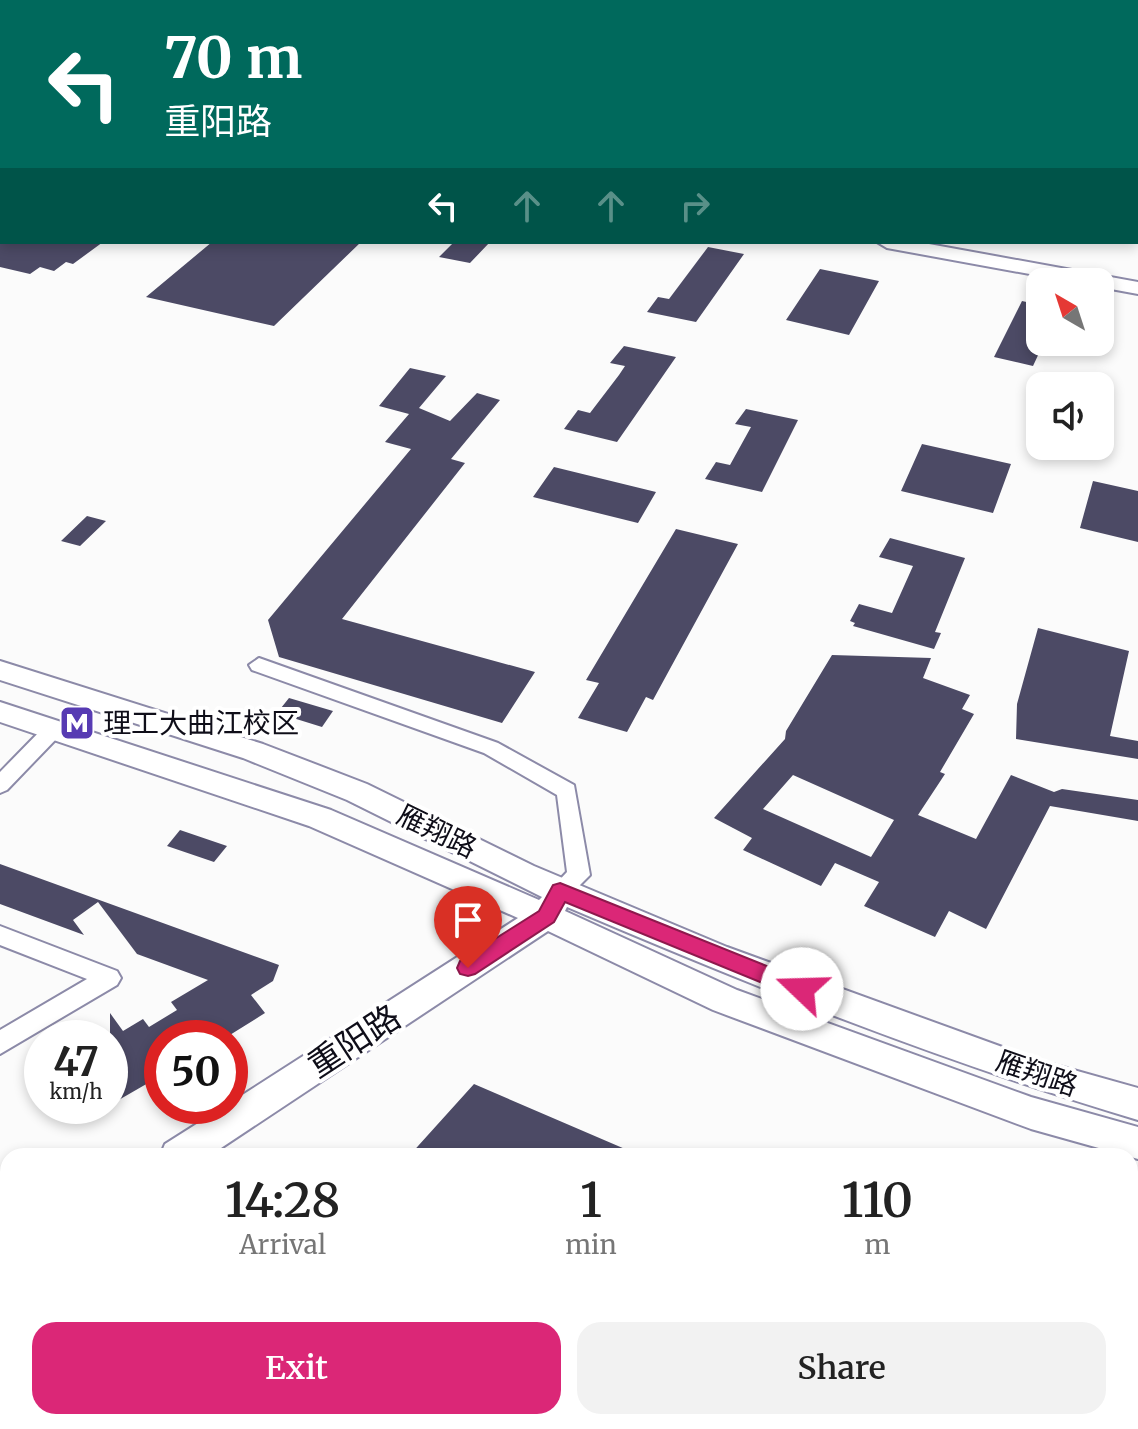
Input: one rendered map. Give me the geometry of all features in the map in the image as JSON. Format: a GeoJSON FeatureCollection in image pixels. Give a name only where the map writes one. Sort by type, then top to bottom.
{"type":"FeatureCollection","features":[{"type":"Feature","properties":{"kind":"main road"},"geometry":{"type":"LineString","coordinates":[[898,244],[1138,288]]}},
{"type":"Feature","properties":{"kind":"main road"},"geometry":{"type":"LineString","coordinates":[[948,244],[1138,279]]}},
{"type":"Feature","properties":{"kind":"main road","name":"雁翔路"},"geometry":{"type":"LineString","coordinates":[[0,670],[177,725],[357,792],[725,1000],[1031,1113],[1138,1143]]}},
{"type":"Feature","properties":{"kind":"main road","name":"雁翔路"},"geometry":{"type":"LineString","coordinates":[[0,712],[320,818],[553,904],[1038,1075],[1138,1104]]}},
{"type":"Feature","properties":{"kind":"main road","name":"重阳路"},"geometry":{"type":"LineString","coordinates":[[190,1148],[553,904]]}},
{"type":"Feature","properties":{"kind":"street"},"geometry":{"type":"LineString","coordinates":[[259,665],[491,748],[567,791],[579,875],[553,904]]}},
{"type":"Feature","properties":{"kind":"street"},"geometry":{"type":"LineString","coordinates":[[0,785],[53,730]]}},
{"type":"Feature","properties":{"kind":"street"},"geometry":{"type":"LineString","coordinates":[[0,935],[109,978],[0,1043]]}},
{"type":"Feature","properties":{"kind":"building"},"geometry":{"type":"Polygon","coordinates":[[[0,244],[100,244],[73,264],[66,262],[54,271],[40,267],[30,274],[0,267],[0,244]]]}},
{"type":"Feature","properties":{"kind":"building"},"geometry":{"type":"Polygon","coordinates":[[[210,244],[359,244],[274,326],[146,297],[210,244]]]}},
{"type":"Feature","properties":{"kind":"building"},"geometry":{"type":"Polygon","coordinates":[[[452,244],[488,244],[470,263],[439,257],[452,244]]]}},
{"type":"Feature","properties":{"kind":"building"},"geometry":{"type":"Polygon","coordinates":[[[708,247],[744,254],[696,322],[647,312],[658,297],[669,299],[708,247]]]}},
{"type":"Feature","properties":{"kind":"building"},"geometry":{"type":"Polygon","coordinates":[[[820,269],[879,281],[849,335],[786,320],[820,269]]]}},
{"type":"Feature","properties":{"kind":"building"},"geometry":{"type":"Polygon","coordinates":[[[1022,301],[1026,302],[1026,356],[1038,356],[1033,366],[994,357],[1022,301]]]}},
{"type":"Feature","properties":{"kind":"building"},"geometry":{"type":"Polygon","coordinates":[[[624,346],[676,357],[617,442],[564,429],[578,410],[590,413],[619,375],[625,366],[610,363],[624,346]]]}},
{"type":"Feature","properties":{"kind":"building"},"geometry":{"type":"Polygon","coordinates":[[[410,368],[446,376],[419,408],[450,421],[477,393],[500,400],[451,459],[465,463],[342,619],[535,672],[502,723],[279,657],[268,620],[411,449],[385,442],[409,414],[379,406],[410,368]]]}},
{"type":"Feature","properties":{"kind":"building"},"geometry":{"type":"Polygon","coordinates":[[[746,409],[798,420],[762,492],[705,479],[716,462],[730,465],[751,427],[735,424],[746,409]]]}},
{"type":"Feature","properties":{"kind":"building"},"geometry":{"type":"Polygon","coordinates":[[[922,444],[1011,464],[993,513],[901,491],[922,444]]]}},
{"type":"Feature","properties":{"kind":"building"},"geometry":{"type":"Polygon","coordinates":[[[554,467],[656,492],[638,523],[533,497],[554,467]]]}},
{"type":"Feature","properties":{"kind":"building"},"geometry":{"type":"Polygon","coordinates":[[[1093,481],[1138,491],[1138,542],[1080,528],[1093,481]]]}},
{"type":"Feature","properties":{"kind":"building"},"geometry":{"type":"Polygon","coordinates":[[[87,516],[106,521],[80,546],[61,541],[87,516]]]}},
{"type":"Feature","properties":{"kind":"building"},"geometry":{"type":"Polygon","coordinates":[[[676,529],[738,544],[653,700],[646,697],[627,732],[578,718],[599,683],[586,680],[676,529]]]}},
{"type":"Feature","properties":{"kind":"building"},"geometry":{"type":"Polygon","coordinates":[[[890,538],[965,558],[935,632],[941,633],[934,649],[853,626],[855,623],[850,621],[859,604],[892,613],[913,566],[879,557],[890,538]]]}},
{"type":"Feature","properties":{"kind":"building"},"geometry":{"type":"Polygon","coordinates":[[[1038,628],[1129,651],[1110,736],[1138,741],[1138,759],[1016,739],[1017,704],[1038,628]]]}},
{"type":"Feature","properties":{"kind":"building"},"geometry":{"type":"Polygon","coordinates":[[[832,655],[931,658],[923,678],[970,695],[962,709],[974,714],[940,772],[945,774],[918,815],[976,839],[1011,775],[1054,792],[1062,789],[1138,800],[1138,821],[1050,806],[986,929],[949,911],[935,937],[864,906],[879,882],[835,863],[821,886],[743,850],[752,838],[714,818],[785,739],[786,731],[832,655]],[[793,775],[763,809],[871,857],[894,820],[793,775]]]}},
{"type":"Feature","properties":{"kind":"building"},"geometry":{"type":"Polygon","coordinates":[[[289,698],[333,711],[322,727],[277,713],[289,698]]]}},
{"type":"Feature","properties":{"kind":"building"},"geometry":{"type":"Polygon","coordinates":[[[180,830],[227,846],[214,862],[167,846],[180,830]]]}},
{"type":"Feature","properties":{"kind":"building"},"geometry":{"type":"Polygon","coordinates":[[[0,864],[279,965],[273,981],[251,995],[265,1013],[248,1024],[248,1020],[161,1020],[177,1010],[171,1002],[208,980],[137,954],[98,902],[73,920],[84,935],[0,904],[0,864]]]}},
{"type":"Feature","properties":{"kind":"building"},"geometry":{"type":"Polygon","coordinates":[[[143,1019],[144,1085],[128,1095],[128,1028],[143,1019]]]}},
{"type":"Feature","properties":{"kind":"building"},"geometry":{"type":"Polygon","coordinates":[[[474,1084],[623,1148],[416,1148],[474,1084]]]}},
{"type":"Feature","properties":{"kind":"place","name":"理工大曲江校区"},"geometry":{"type":"Point","coordinates":[77,723]}},
{"type":"Feature","properties":{"kind":"route"},"geometry":{"type":"LineString","coordinates":[[468,968],[546,916],[560,891],[802,989]]}}]}
